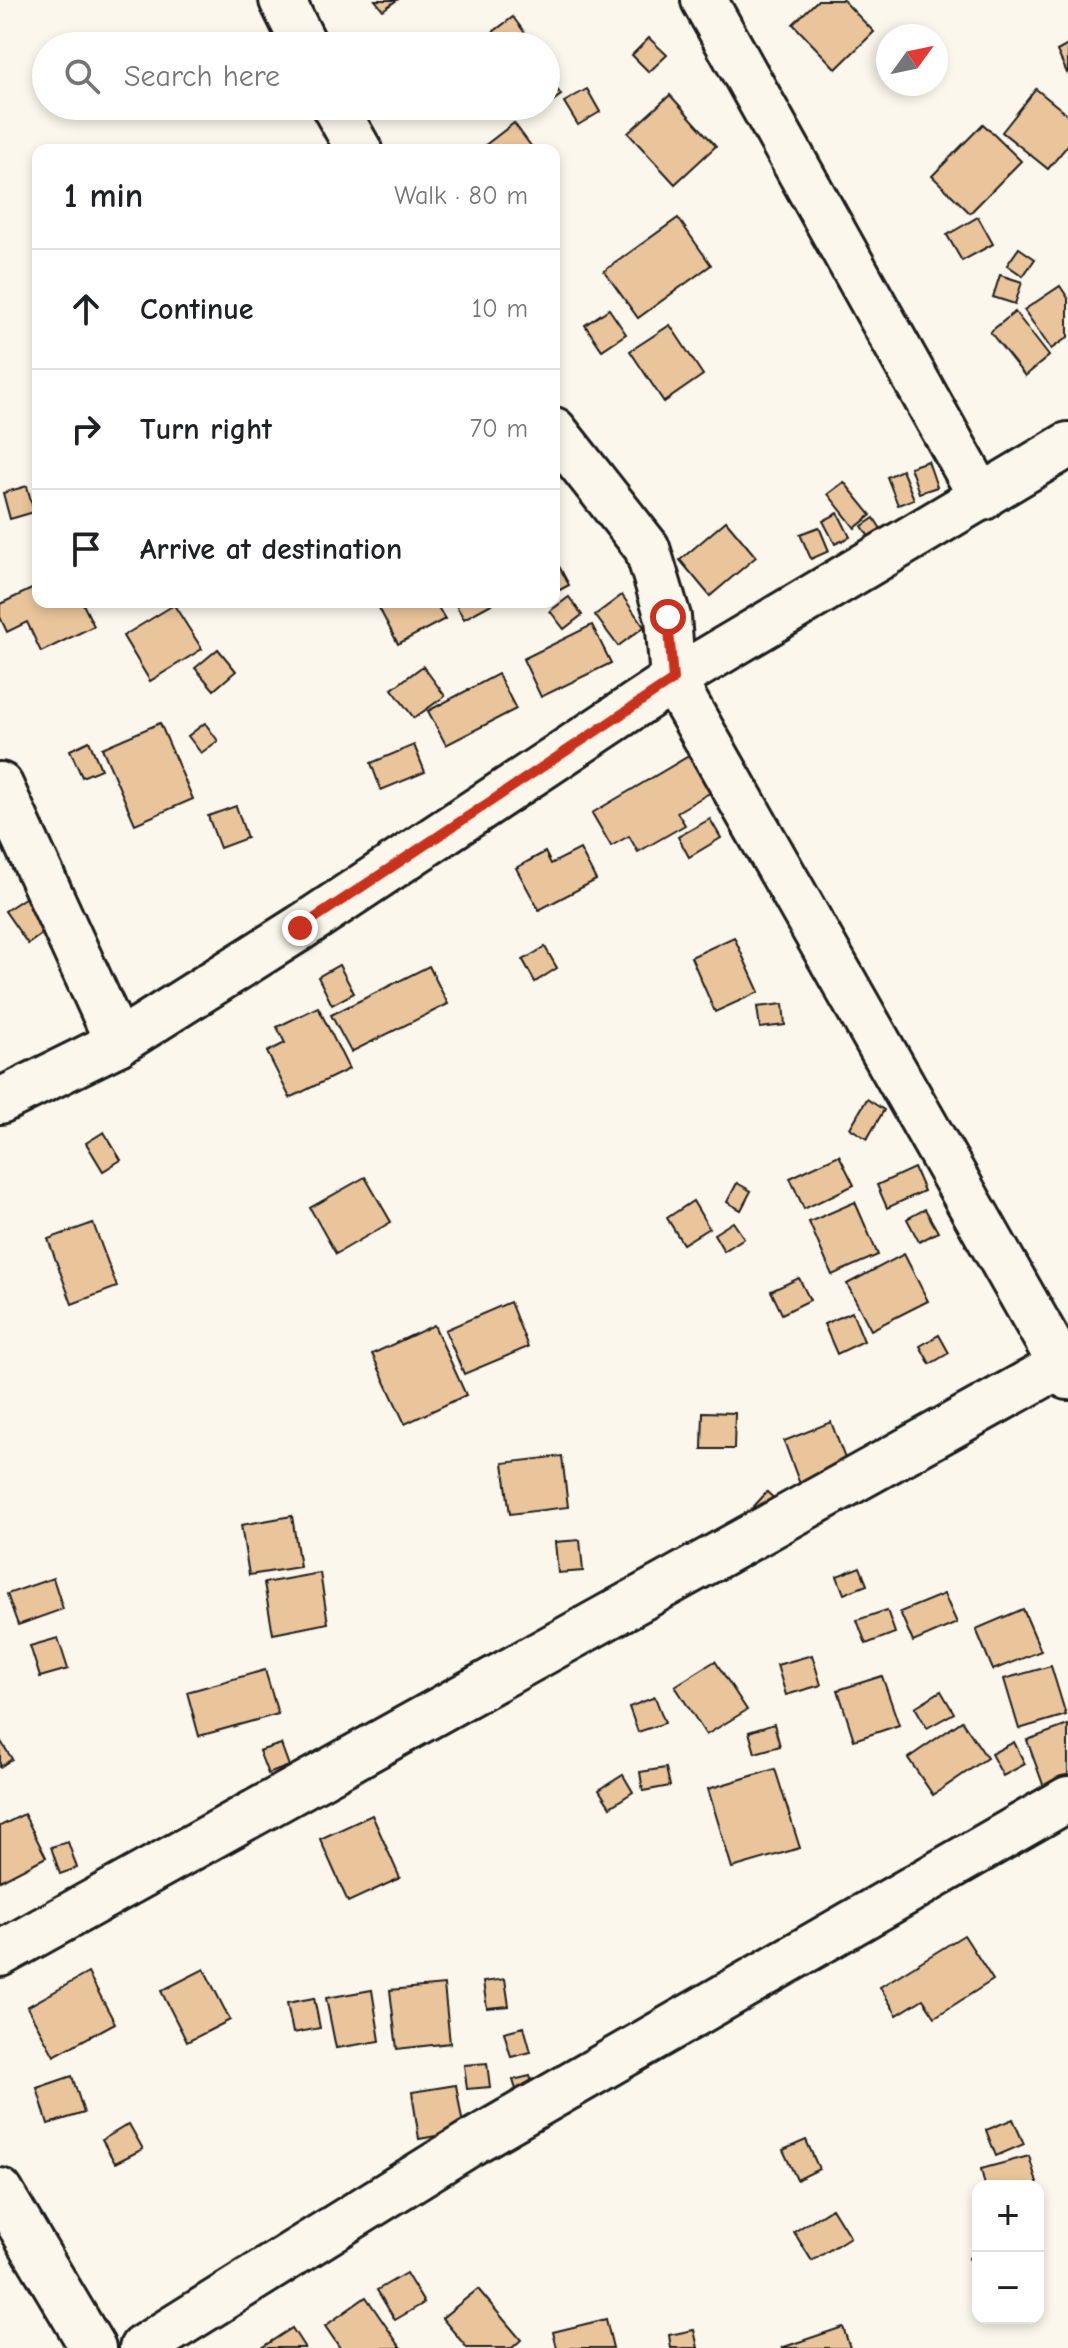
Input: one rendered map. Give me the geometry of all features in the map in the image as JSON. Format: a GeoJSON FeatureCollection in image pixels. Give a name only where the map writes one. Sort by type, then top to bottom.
{"type":"FeatureCollection","features":[{"type":"Feature","properties":{"kind":"street"},"geometry":{"type":"LineString","coordinates":[[282,0],[298,32]]}},
{"type":"Feature","properties":{"kind":"street"},"geometry":{"type":"LineString","coordinates":[[704,0],[982,498]]}},
{"type":"Feature","properties":{"kind":"street"},"geometry":{"type":"LineString","coordinates":[[342,120],[356,144]]}},
{"type":"Feature","properties":{"kind":"street"},"geometry":{"type":"LineString","coordinates":[[0,1954],[1065,1371],[673,680],[668,617],[647,548],[560,438]]}},
{"type":"Feature","properties":{"kind":"street"},"geometry":{"type":"LineString","coordinates":[[0,1101],[118,1043],[300,928],[673,680],[1068,445]]}},
{"type":"Feature","properties":{"kind":"street"},"geometry":{"type":"LineString","coordinates":[[0,785],[118,1043]]}},
{"type":"Feature","properties":{"kind":"street"},"geometry":{"type":"LineString","coordinates":[[142,2348],[469,2144],[1068,1799]]}},
{"type":"Feature","properties":{"kind":"street"},"geometry":{"type":"LineString","coordinates":[[0,2191],[93,2348]]}},
{"type":"Feature","properties":{"kind":"building"},"geometry":{"type":"Polygon","coordinates":[[[375,0],[397,0],[383,10],[375,0]]]}},
{"type":"Feature","properties":{"kind":"building"},"geometry":{"type":"Polygon","coordinates":[[[818,0],[843,0],[874,32],[836,69],[793,24],[818,0]]]}},
{"type":"Feature","properties":{"kind":"building"},"geometry":{"type":"Polygon","coordinates":[[[513,17],[524,32],[493,32],[513,17]]]}},
{"type":"Feature","properties":{"kind":"building"},"geometry":{"type":"Polygon","coordinates":[[[649,38],[667,55],[649,72],[632,55],[649,38]]]}},
{"type":"Feature","properties":{"kind":"building"},"geometry":{"type":"Polygon","coordinates":[[[1068,45],[1068,72],[1067,73],[1057,51],[1068,45]]]}},
{"type":"Feature","properties":{"kind":"building"},"geometry":{"type":"Polygon","coordinates":[[[587,89],[600,112],[578,125],[564,102],[587,89]]]}},
{"type":"Feature","properties":{"kind":"building"},"geometry":{"type":"Polygon","coordinates":[[[1036,89],[1068,115],[1068,145],[1048,169],[1002,132],[1036,89]]]}},
{"type":"Feature","properties":{"kind":"building"},"geometry":{"type":"Polygon","coordinates":[[[670,95],[716,146],[675,184],[628,133],[670,95]]]}},
{"type":"Feature","properties":{"kind":"building"},"geometry":{"type":"Polygon","coordinates":[[[514,123],[530,144],[487,144],[514,123]]]}},
{"type":"Feature","properties":{"kind":"building"},"geometry":{"type":"Polygon","coordinates":[[[983,124],[1021,161],[970,213],[932,176],[983,124]]]}},
{"type":"Feature","properties":{"kind":"building"},"geometry":{"type":"Polygon","coordinates":[[[978,217],[993,244],[962,261],[947,235],[978,217]]]}},
{"type":"Feature","properties":{"kind":"building"},"geometry":{"type":"Polygon","coordinates":[[[678,218],[711,265],[638,318],[604,271],[678,218]]]}},
{"type":"Feature","properties":{"kind":"building"},"geometry":{"type":"Polygon","coordinates":[[[1019,248],[1035,259],[1023,276],[1007,265],[1019,248]]]}},
{"type":"Feature","properties":{"kind":"building"},"geometry":{"type":"Polygon","coordinates":[[[1000,275],[1022,282],[1015,304],[993,297],[1000,275]]]}},
{"type":"Feature","properties":{"kind":"building"},"geometry":{"type":"Polygon","coordinates":[[[1060,286],[1068,298],[1068,337],[1051,349],[1024,310],[1060,286]]]}},
{"type":"Feature","properties":{"kind":"building"},"geometry":{"type":"Polygon","coordinates":[[[609,309],[626,334],[602,350],[585,325],[609,309]]]}},
{"type":"Feature","properties":{"kind":"building"},"geometry":{"type":"Polygon","coordinates":[[[1015,312],[1049,356],[1025,376],[990,332],[1015,312]]]}},
{"type":"Feature","properties":{"kind":"building"},"geometry":{"type":"Polygon","coordinates":[[[670,325],[703,375],[664,402],[630,351],[670,325]]]}},
{"type":"Feature","properties":{"kind":"building"},"geometry":{"type":"Polygon","coordinates":[[[928,461],[937,487],[919,493],[910,467],[928,461]]]}},
{"type":"Feature","properties":{"kind":"building"},"geometry":{"type":"Polygon","coordinates":[[[902,470],[914,499],[898,505],[887,477],[902,470]]]}},
{"type":"Feature","properties":{"kind":"building"},"geometry":{"type":"Polygon","coordinates":[[[844,482],[871,515],[855,528],[828,494],[844,482]]]}},
{"type":"Feature","properties":{"kind":"building"},"geometry":{"type":"Polygon","coordinates":[[[27,486],[32,513],[10,519],[3,493],[27,486]]]}},
{"type":"Feature","properties":{"kind":"building"},"geometry":{"type":"Polygon","coordinates":[[[838,513],[850,537],[835,544],[823,521],[838,513]]]}},
{"type":"Feature","properties":{"kind":"building"},"geometry":{"type":"Polygon","coordinates":[[[874,518],[881,529],[869,537],[862,526],[874,518]]]}},
{"type":"Feature","properties":{"kind":"building"},"geometry":{"type":"Polygon","coordinates":[[[726,521],[756,557],[710,596],[680,560],[726,521]]]}},
{"type":"Feature","properties":{"kind":"building"},"geometry":{"type":"Polygon","coordinates":[[[819,527],[829,551],[811,559],[800,534],[819,527]]]}},
{"type":"Feature","properties":{"kind":"building"},"geometry":{"type":"Polygon","coordinates":[[[560,568],[569,585],[560,590],[560,568]]]}},
{"type":"Feature","properties":{"kind":"building"},"geometry":{"type":"Polygon","coordinates":[[[32,589],[32,608],[85,608],[94,626],[41,652],[27,622],[7,632],[0,617],[0,604],[32,589]]]}},
{"type":"Feature","properties":{"kind":"building"},"geometry":{"type":"Polygon","coordinates":[[[622,595],[644,627],[618,646],[595,615],[622,595]]]}},
{"type":"Feature","properties":{"kind":"building"},"geometry":{"type":"Polygon","coordinates":[[[569,597],[582,615],[564,629],[550,611],[560,608],[560,604],[569,597]]]}},
{"type":"Feature","properties":{"kind":"building"},"geometry":{"type":"Polygon","coordinates":[[[169,608],[176,608],[202,649],[150,681],[123,636],[169,608]]]}},
{"type":"Feature","properties":{"kind":"building"},"geometry":{"type":"Polygon","coordinates":[[[379,608],[439,608],[445,619],[398,644],[379,608]]]}},
{"type":"Feature","properties":{"kind":"building"},"geometry":{"type":"Polygon","coordinates":[[[458,608],[484,608],[464,619],[458,608]]]}},
{"type":"Feature","properties":{"kind":"building"},"geometry":{"type":"Polygon","coordinates":[[[592,625],[611,663],[541,697],[523,659],[592,625]]]}},
{"type":"Feature","properties":{"kind":"building"},"geometry":{"type":"Polygon","coordinates":[[[218,649],[236,671],[214,690],[195,668],[218,649]]]}},
{"type":"Feature","properties":{"kind":"building"},"geometry":{"type":"Polygon","coordinates":[[[423,666],[445,696],[414,718],[392,689],[423,666]]]}},
{"type":"Feature","properties":{"kind":"building"},"geometry":{"type":"Polygon","coordinates":[[[498,674],[516,709],[446,745],[428,711],[498,674]]]}},
{"type":"Feature","properties":{"kind":"building"},"geometry":{"type":"Polygon","coordinates":[[[160,723],[193,799],[135,824],[102,748],[160,723]]]}},
{"type":"Feature","properties":{"kind":"building"},"geometry":{"type":"Polygon","coordinates":[[[205,723],[218,741],[201,753],[188,736],[205,723]]]}},
{"type":"Feature","properties":{"kind":"building"},"geometry":{"type":"Polygon","coordinates":[[[89,741],[101,769],[82,777],[70,750],[89,741]]]}},
{"type":"Feature","properties":{"kind":"building"},"geometry":{"type":"Polygon","coordinates":[[[414,745],[425,772],[381,790],[371,763],[414,745]]]}},
{"type":"Feature","properties":{"kind":"building"},"geometry":{"type":"Polygon","coordinates":[[[699,750],[720,787],[677,812],[685,825],[638,852],[629,836],[611,846],[592,813],[699,750]]]}},
{"type":"Feature","properties":{"kind":"building"},"geometry":{"type":"Polygon","coordinates":[[[236,806],[247,838],[220,848],[208,816],[236,806]]]}},
{"type":"Feature","properties":{"kind":"building"},"geometry":{"type":"Polygon","coordinates":[[[710,819],[721,838],[689,857],[678,837],[710,819]]]}},
{"type":"Feature","properties":{"kind":"building"},"geometry":{"type":"Polygon","coordinates":[[[580,849],[596,880],[539,910],[516,868],[545,852],[551,864],[580,849]]]}},
{"type":"Feature","properties":{"kind":"building"},"geometry":{"type":"Polygon","coordinates":[[[34,892],[57,923],[28,944],[5,911],[34,892]]]}},
{"type":"Feature","properties":{"kind":"building"},"geometry":{"type":"Polygon","coordinates":[[[734,937],[759,992],[715,1012],[691,957],[734,937]]]}},
{"type":"Feature","properties":{"kind":"building"},"geometry":{"type":"Polygon","coordinates":[[[545,947],[557,968],[535,982],[523,960],[545,947]]]}},
{"type":"Feature","properties":{"kind":"building"},"geometry":{"type":"Polygon","coordinates":[[[339,965],[354,993],[332,1005],[318,977],[339,965]]]}},
{"type":"Feature","properties":{"kind":"building"},"geometry":{"type":"Polygon","coordinates":[[[429,966],[448,1004],[351,1052],[331,1015],[429,966]]]}},
{"type":"Feature","properties":{"kind":"building"},"geometry":{"type":"Polygon","coordinates":[[[783,1004],[785,1025],[760,1028],[757,1007],[783,1004]]]}},
{"type":"Feature","properties":{"kind":"building"},"geometry":{"type":"Polygon","coordinates":[[[318,1007],[349,1069],[290,1098],[267,1052],[285,1043],[277,1027],[318,1007]]]}},
{"type":"Feature","properties":{"kind":"building"},"geometry":{"type":"Polygon","coordinates":[[[867,1099],[884,1110],[867,1139],[850,1128],[867,1099]]]}},
{"type":"Feature","properties":{"kind":"building"},"geometry":{"type":"Polygon","coordinates":[[[104,1132],[121,1160],[103,1171],[86,1143],[104,1132]]]}},
{"type":"Feature","properties":{"kind":"building"},"geometry":{"type":"Polygon","coordinates":[[[839,1155],[854,1185],[804,1209],[790,1178],[839,1155]]]}},
{"type":"Feature","properties":{"kind":"building"},"geometry":{"type":"Polygon","coordinates":[[[914,1168],[924,1191],[887,1208],[877,1185],[914,1168]]]}},
{"type":"Feature","properties":{"kind":"building"},"geometry":{"type":"Polygon","coordinates":[[[365,1177],[391,1222],[336,1254],[310,1208],[365,1177]]]}},
{"type":"Feature","properties":{"kind":"building"},"geometry":{"type":"Polygon","coordinates":[[[737,1183],[751,1191],[741,1210],[727,1202],[737,1183]]]}},
{"type":"Feature","properties":{"kind":"building"},"geometry":{"type":"Polygon","coordinates":[[[693,1201],[709,1228],[683,1244],[667,1218],[693,1201]]]}},
{"type":"Feature","properties":{"kind":"building"},"geometry":{"type":"Polygon","coordinates":[[[855,1202],[878,1255],[832,1275],[809,1222],[855,1202]]]}},
{"type":"Feature","properties":{"kind":"building"},"geometry":{"type":"Polygon","coordinates":[[[925,1209],[938,1232],[919,1242],[907,1219],[925,1209]]]}},
{"type":"Feature","properties":{"kind":"building"},"geometry":{"type":"Polygon","coordinates":[[[733,1222],[744,1238],[724,1251],[714,1234],[733,1222]]]}},
{"type":"Feature","properties":{"kind":"building"},"geometry":{"type":"Polygon","coordinates":[[[93,1223],[117,1287],[72,1304],[48,1239],[93,1223]]]}},
{"type":"Feature","properties":{"kind":"building"},"geometry":{"type":"Polygon","coordinates":[[[904,1254],[928,1301],[871,1330],[847,1284],[904,1254]]]}},
{"type":"Feature","properties":{"kind":"building"},"geometry":{"type":"Polygon","coordinates":[[[799,1278],[810,1300],[782,1314],[771,1291],[799,1278]]]}},
{"type":"Feature","properties":{"kind":"building"},"geometry":{"type":"Polygon","coordinates":[[[510,1302],[528,1347],[464,1374],[445,1330],[510,1302]]]}},
{"type":"Feature","properties":{"kind":"building"},"geometry":{"type":"Polygon","coordinates":[[[852,1312],[864,1341],[837,1354],[824,1324],[852,1312]]]}},
{"type":"Feature","properties":{"kind":"building"},"geometry":{"type":"Polygon","coordinates":[[[434,1325],[466,1395],[405,1424],[372,1354],[434,1325]]]}},
{"type":"Feature","properties":{"kind":"building"},"geometry":{"type":"Polygon","coordinates":[[[939,1335],[949,1353],[930,1364],[920,1346],[939,1335]]]}},
{"type":"Feature","properties":{"kind":"building"},"geometry":{"type":"Polygon","coordinates":[[[703,1412],[735,1413],[734,1449],[702,1449],[703,1412]]]}},
{"type":"Feature","properties":{"kind":"building"},"geometry":{"type":"Polygon","coordinates":[[[831,1422],[852,1477],[804,1495],[784,1441],[831,1422]]]}},
{"type":"Feature","properties":{"kind":"building"},"geometry":{"type":"Polygon","coordinates":[[[562,1456],[568,1507],[510,1514],[503,1463],[562,1456]]]}},
{"type":"Feature","properties":{"kind":"building"},"geometry":{"type":"Polygon","coordinates":[[[767,1492],[779,1503],[746,1515],[767,1492]]]}},
{"type":"Feature","properties":{"kind":"building"},"geometry":{"type":"Polygon","coordinates":[[[292,1516],[300,1567],[249,1575],[241,1525],[292,1516]]]}},
{"type":"Feature","properties":{"kind":"building"},"geometry":{"type":"Polygon","coordinates":[[[580,1540],[583,1571],[558,1573],[555,1542],[580,1540]]]}},
{"type":"Feature","properties":{"kind":"building"},"geometry":{"type":"Polygon","coordinates":[[[860,1567],[867,1585],[844,1594],[837,1576],[860,1567]]]}},
{"type":"Feature","properties":{"kind":"building"},"geometry":{"type":"Polygon","coordinates":[[[320,1573],[328,1623],[273,1634],[264,1583],[320,1573]]]}},
{"type":"Feature","properties":{"kind":"building"},"geometry":{"type":"Polygon","coordinates":[[[53,1578],[63,1609],[18,1625],[7,1594],[53,1578]]]}},
{"type":"Feature","properties":{"kind":"building"},"geometry":{"type":"Polygon","coordinates":[[[944,1594],[957,1623],[913,1642],[900,1612],[944,1594]]]}},
{"type":"Feature","properties":{"kind":"building"},"geometry":{"type":"Polygon","coordinates":[[[1023,1609],[1041,1651],[993,1670],[976,1629],[1023,1609]]]}},
{"type":"Feature","properties":{"kind":"building"},"geometry":{"type":"Polygon","coordinates":[[[887,1610],[895,1633],[866,1644],[857,1620],[887,1610]]]}},
{"type":"Feature","properties":{"kind":"building"},"geometry":{"type":"Polygon","coordinates":[[[58,1638],[68,1669],[40,1677],[30,1646],[58,1638]]]}},
{"type":"Feature","properties":{"kind":"building"},"geometry":{"type":"Polygon","coordinates":[[[812,1655],[821,1685],[786,1695],[777,1665],[812,1655]]]}},
{"type":"Feature","properties":{"kind":"building"},"geometry":{"type":"Polygon","coordinates":[[[715,1661],[747,1710],[706,1735],[675,1686],[715,1661]]]}},
{"type":"Feature","properties":{"kind":"building"},"geometry":{"type":"Polygon","coordinates":[[[1051,1666],[1066,1715],[1019,1729],[1004,1679],[1051,1666]]]}},
{"type":"Feature","properties":{"kind":"building"},"geometry":{"type":"Polygon","coordinates":[[[265,1670],[278,1714],[199,1736],[187,1692],[265,1670]]]}},
{"type":"Feature","properties":{"kind":"building"},"geometry":{"type":"Polygon","coordinates":[[[882,1676],[899,1725],[854,1740],[838,1690],[882,1676]]]}},
{"type":"Feature","properties":{"kind":"building"},"geometry":{"type":"Polygon","coordinates":[[[941,1691],[954,1713],[927,1728],[915,1707],[941,1691]]]}},
{"type":"Feature","properties":{"kind":"building"},"geometry":{"type":"Polygon","coordinates":[[[655,1697],[665,1723],[638,1732],[629,1707],[655,1697]]]}},
{"type":"Feature","properties":{"kind":"building"},"geometry":{"type":"Polygon","coordinates":[[[962,1721],[987,1758],[933,1795],[908,1758],[962,1721]]]}},
{"type":"Feature","properties":{"kind":"building"},"geometry":{"type":"Polygon","coordinates":[[[774,1724],[780,1746],[755,1753],[749,1732],[774,1724]]]}},
{"type":"Feature","properties":{"kind":"building"},"geometry":{"type":"Polygon","coordinates":[[[1068,1725],[1068,1782],[1045,1790],[1027,1740],[1068,1725]]]}},
{"type":"Feature","properties":{"kind":"building"},"geometry":{"type":"Polygon","coordinates":[[[0,1740],[12,1759],[0,1767],[0,1740]]]}},
{"type":"Feature","properties":{"kind":"building"},"geometry":{"type":"Polygon","coordinates":[[[1014,1742],[1025,1764],[1003,1776],[991,1754],[1014,1742]]]}},
{"type":"Feature","properties":{"kind":"building"},"geometry":{"type":"Polygon","coordinates":[[[281,1744],[289,1766],[268,1774],[259,1751],[281,1744]]]}},
{"type":"Feature","properties":{"kind":"building"},"geometry":{"type":"Polygon","coordinates":[[[666,1768],[670,1786],[643,1791],[640,1772],[666,1768]]]}},
{"type":"Feature","properties":{"kind":"building"},"geometry":{"type":"Polygon","coordinates":[[[775,1769],[800,1848],[732,1868],[708,1789],[775,1769]]]}},
{"type":"Feature","properties":{"kind":"building"},"geometry":{"type":"Polygon","coordinates":[[[623,1775],[633,1792],[610,1807],[599,1790],[623,1775]]]}},
{"type":"Feature","properties":{"kind":"building"},"geometry":{"type":"Polygon","coordinates":[[[24,1814],[46,1857],[0,1881],[0,1826],[24,1814]]]}},
{"type":"Feature","properties":{"kind":"building"},"geometry":{"type":"Polygon","coordinates":[[[372,1815],[400,1878],[348,1902],[320,1839],[372,1815]]]}},
{"type":"Feature","properties":{"kind":"building"},"geometry":{"type":"Polygon","coordinates":[[[68,1842],[77,1868],[60,1874],[51,1847],[68,1842]]]}},
{"type":"Feature","properties":{"kind":"building"},"geometry":{"type":"Polygon","coordinates":[[[964,1935],[993,1980],[935,2017],[923,1999],[897,2015],[880,1987],[964,1935]]]}},
{"type":"Feature","properties":{"kind":"building"},"geometry":{"type":"Polygon","coordinates":[[[204,1969],[230,2020],[187,2042],[161,1991],[204,1969]]]}},
{"type":"Feature","properties":{"kind":"building"},"geometry":{"type":"Polygon","coordinates":[[[88,1973],[115,2023],[54,2056],[27,2007],[88,1973]]]}},
{"type":"Feature","properties":{"kind":"building"},"geometry":{"type":"Polygon","coordinates":[[[505,1979],[509,2006],[487,2008],[483,1982],[505,1979]]]}},
{"type":"Feature","properties":{"kind":"building"},"geometry":{"type":"Polygon","coordinates":[[[444,1985],[450,2043],[397,2049],[390,1990],[444,1985]]]}},
{"type":"Feature","properties":{"kind":"building"},"geometry":{"type":"Polygon","coordinates":[[[372,1990],[380,2041],[336,2048],[326,1998],[372,1990]]]}},
{"type":"Feature","properties":{"kind":"building"},"geometry":{"type":"Polygon","coordinates":[[[314,1998],[320,2028],[293,2033],[287,2003],[314,1998]]]}},
{"type":"Feature","properties":{"kind":"building"},"geometry":{"type":"Polygon","coordinates":[[[524,2027],[531,2052],[511,2057],[504,2032],[524,2027]]]}},
{"type":"Feature","properties":{"kind":"building"},"geometry":{"type":"Polygon","coordinates":[[[487,2063],[490,2087],[467,2089],[464,2065],[487,2063]]]}},
{"type":"Feature","properties":{"kind":"building"},"geometry":{"type":"Polygon","coordinates":[[[72,2076],[84,2113],[48,2124],[37,2088],[72,2076]]]}},
{"type":"Feature","properties":{"kind":"building"},"geometry":{"type":"Polygon","coordinates":[[[530,2076],[536,2097],[520,2102],[513,2080],[530,2076]]]}},
{"type":"Feature","properties":{"kind":"building"},"geometry":{"type":"Polygon","coordinates":[[[456,2085],[464,2131],[419,2139],[412,2092],[456,2085]]]}},
{"type":"Feature","properties":{"kind":"building"},"geometry":{"type":"Polygon","coordinates":[[[1013,2119],[1024,2144],[996,2156],[986,2130],[1013,2119]]]}},
{"type":"Feature","properties":{"kind":"building"},"geometry":{"type":"Polygon","coordinates":[[[129,2124],[143,2149],[115,2163],[102,2140],[129,2124]]]}},
{"type":"Feature","properties":{"kind":"building"},"geometry":{"type":"Polygon","coordinates":[[[806,2140],[819,2169],[797,2180],[783,2150],[806,2140]]]}},
{"type":"Feature","properties":{"kind":"building"},"geometry":{"type":"Polygon","coordinates":[[[1029,2156],[1036,2180],[984,2180],[981,2169],[1029,2156]]]}},
{"type":"Feature","properties":{"kind":"building"},"geometry":{"type":"Polygon","coordinates":[[[832,2208],[850,2237],[812,2261],[794,2232],[832,2208]]]}},
{"type":"Feature","properties":{"kind":"building"},"geometry":{"type":"Polygon","coordinates":[[[406,2273],[424,2303],[395,2320],[377,2290],[406,2273]]]}},
{"type":"Feature","properties":{"kind":"building"},"geometry":{"type":"Polygon","coordinates":[[[478,2289],[521,2340],[512,2348],[467,2348],[442,2318],[478,2289]]]}},
{"type":"Feature","properties":{"kind":"building"},"geometry":{"type":"Polygon","coordinates":[[[366,2297],[401,2348],[340,2348],[325,2326],[366,2297]]]}},
{"type":"Feature","properties":{"kind":"building"},"geometry":{"type":"Polygon","coordinates":[[[606,2319],[613,2348],[557,2348],[553,2332],[606,2319]]]}},
{"type":"Feature","properties":{"kind":"building"},"geometry":{"type":"Polygon","coordinates":[[[843,2327],[850,2348],[781,2348],[843,2327]]]}},
{"type":"Feature","properties":{"kind":"building"},"geometry":{"type":"Polygon","coordinates":[[[292,2328],[305,2348],[261,2348],[292,2328]]]}},
{"type":"Feature","properties":{"kind":"building"},"geometry":{"type":"Polygon","coordinates":[[[694,2330],[698,2348],[671,2348],[669,2335],[694,2330]]]}},
{"type":"Feature","properties":{"kind":"route"},"geometry":{"type":"LineString","coordinates":[[300,928],[673,680],[668,617]]}}]}
